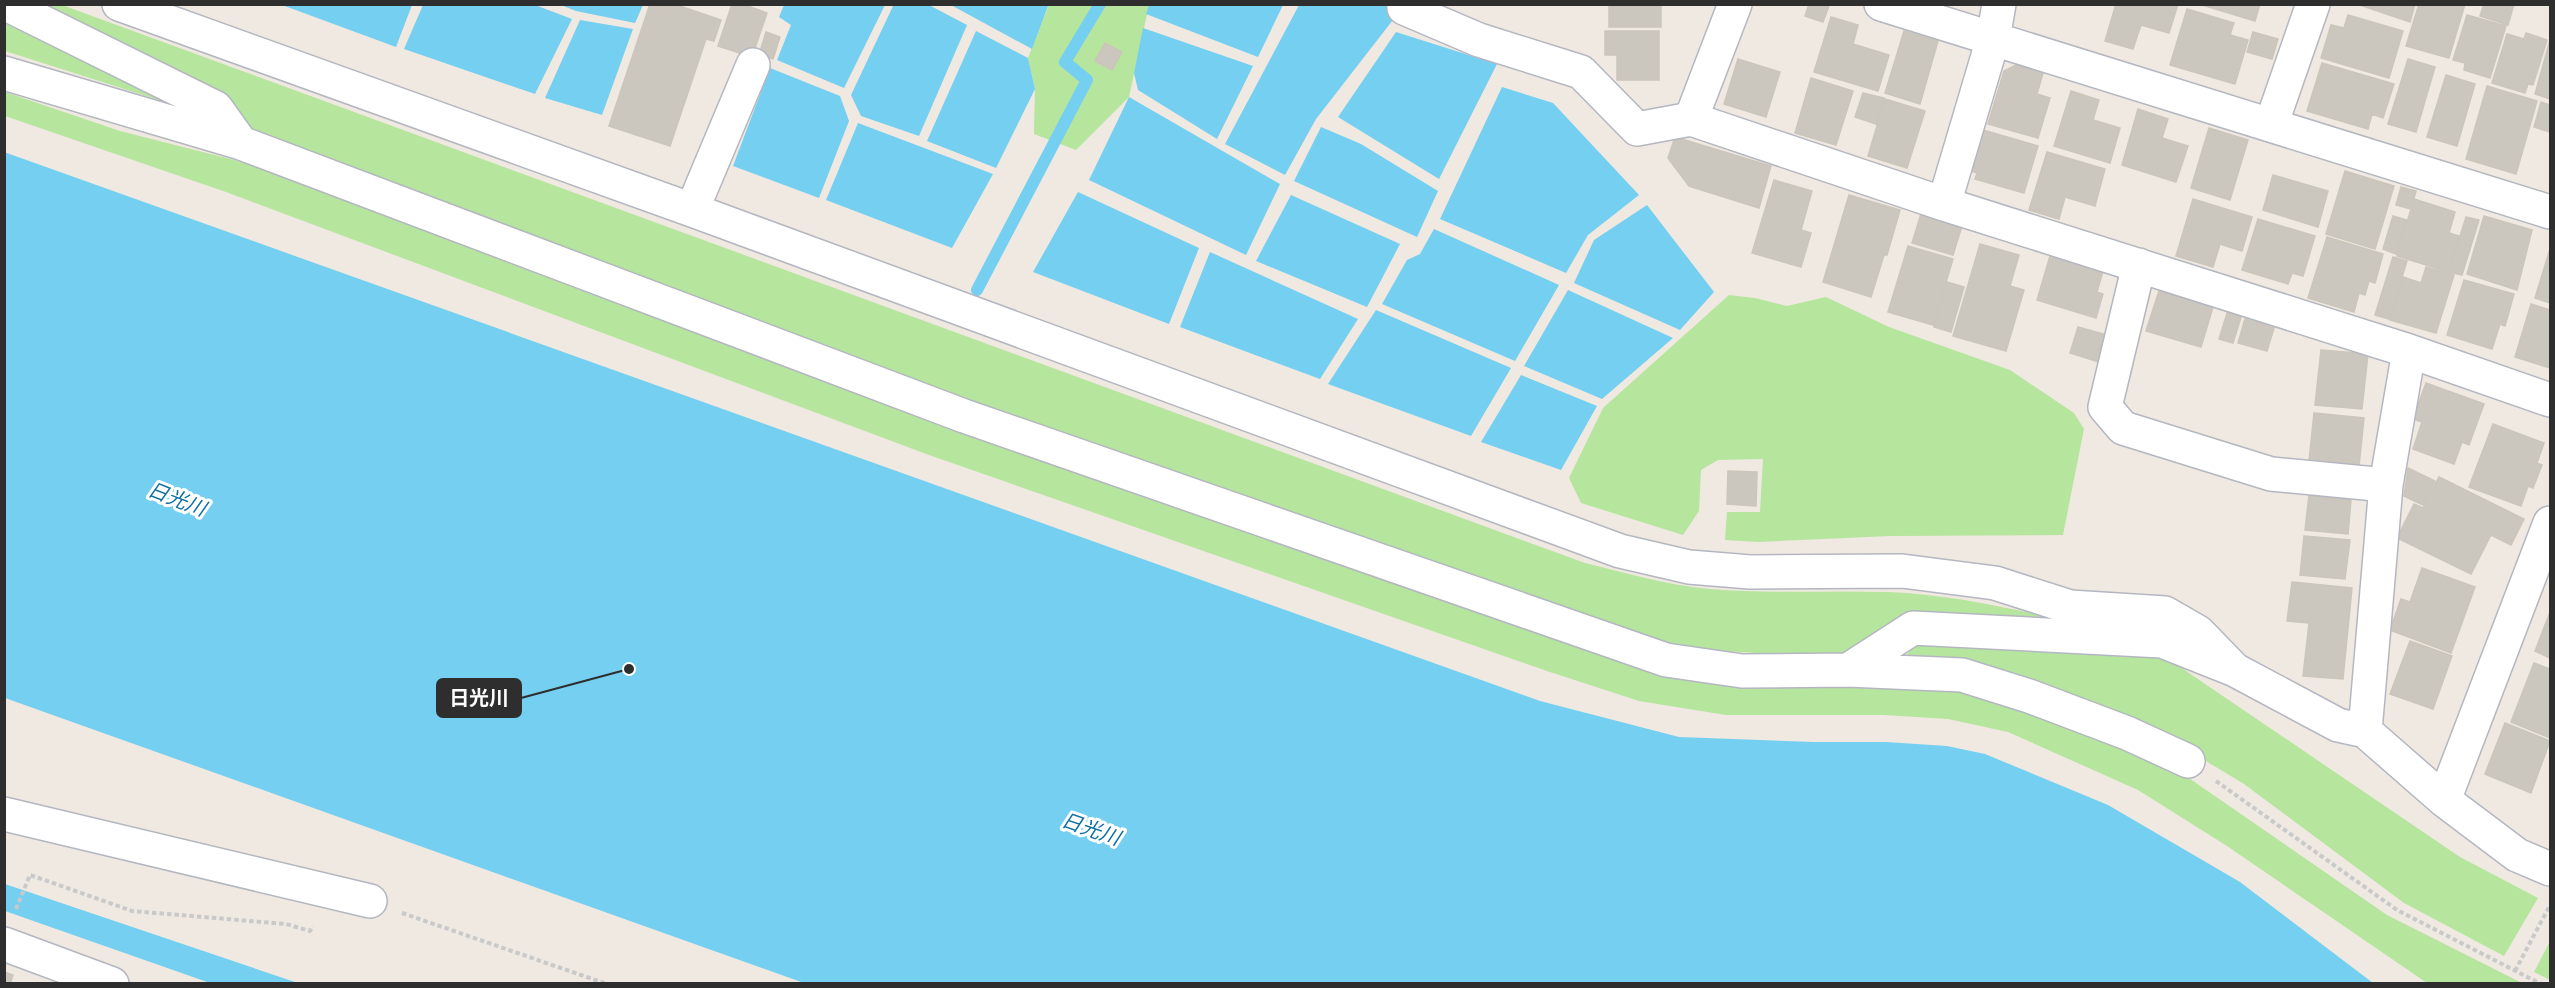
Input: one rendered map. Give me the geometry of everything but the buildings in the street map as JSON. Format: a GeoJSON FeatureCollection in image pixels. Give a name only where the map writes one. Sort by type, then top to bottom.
{"type":"FeatureCollection","features":[{"type":"Feature","properties":{"kind":"street"},"geometry":{"type":"LineString","coordinates":[[6,4],[216,108],[241,142]]}},
{"type":"Feature","properties":{"kind":"street"},"geometry":{"type":"LineString","coordinates":[[119,4],[692,210],[1620,551],[1689,567],[1750,572],[1902,571],[1995,583],[2070,607],[2165,613],[2198,632],[2235,670]]}},
{"type":"Feature","properties":{"kind":"street"},"geometry":{"type":"LineString","coordinates":[[1691,119],[1735,4]]}},
{"type":"Feature","properties":{"kind":"street"},"geometry":{"type":"LineString","coordinates":[[1881,4],[2550,211]]}},
{"type":"Feature","properties":{"kind":"street"},"geometry":{"type":"LineString","coordinates":[[1944,204],[1993,39],[1999,4]]}},
{"type":"Feature","properties":{"kind":"street"},"geometry":{"type":"LineString","coordinates":[[2271,125],[2313,4]]}},
{"type":"Feature","properties":{"kind":"street"},"geometry":{"type":"LineString","coordinates":[[1404,8],[1479,39],[1581,72],[1636,129],[1691,119],[1944,204],[2409,351],[2550,400]]}},
{"type":"Feature","properties":{"kind":"street"},"geometry":{"type":"LineString","coordinates":[[692,210],[753,65]]}},
{"type":"Feature","properties":{"kind":"street"},"geometry":{"type":"LineString","coordinates":[[4,73],[241,142],[964,416],[1666,660],[1742,670],[1848,670],[1962,675],[2062,708],[2127,733],[2188,761]]}},
{"type":"Feature","properties":{"kind":"street"},"geometry":{"type":"LineString","coordinates":[[2139,265],[2105,407],[2123,428],[2271,474],[2386,485]]}},
{"type":"Feature","properties":{"kind":"street"},"geometry":{"type":"LineString","coordinates":[[2365,731],[2386,485],[2409,351]]}},
{"type":"Feature","properties":{"kind":"street"},"geometry":{"type":"LineString","coordinates":[[2444,800],[2550,523]]}},
{"type":"Feature","properties":{"kind":"street"},"geometry":{"type":"LineString","coordinates":[[1848,670],[1913,628],[2162,641],[2235,670],[2338,725],[2365,731],[2444,800],[2517,855],[2550,869]]}},
{"type":"Feature","properties":{"kind":"street"},"geometry":{"type":"LineString","coordinates":[[4,814],[370,902]]}},
{"type":"Feature","properties":{"kind":"street"},"geometry":{"type":"LineString","coordinates":[[6,937],[49,973],[112,984]]}},
{"type":"Feature","properties":{"kind":"path"},"geometry":{"type":"LineString","coordinates":[[2188,761],[2397,910],[2541,984]]}},
{"type":"Feature","properties":{"kind":"path"},"geometry":{"type":"LineString","coordinates":[[6,937],[30,875],[132,911],[286,924],[310,932],[332,892]]}},
{"type":"Feature","properties":{"kind":"path"},"geometry":{"type":"LineString","coordinates":[[370,902],[607,984]]}},
{"type":"Feature","properties":{"kind":"path"},"geometry":{"type":"LineString","coordinates":[[2515,971],[2550,904]]}},
{"type":"Feature","properties":{"kind":"green space"},"geometry":{"type":"Polygon","coordinates":[[[35,5],[62,5],[1585,563],[1678,585],[1710,589],[1910,593],[1974,602],[2059,619],[1909,618],[1838,658],[1674,648],[971,407],[254,133],[228,99],[35,5]]]}},
{"type":"Feature","properties":{"kind":"green space"},"geometry":{"type":"Polygon","coordinates":[[[1045,5],[1149,5],[1129,97],[1076,150],[1034,134],[1035,89],[1028,58],[1048,7],[1045,5]]]}},
{"type":"Feature","properties":{"kind":"green space"},"geometry":{"type":"Polygon","coordinates":[[[5,17],[206,115],[5,51],[5,17]]]}},
{"type":"Feature","properties":{"kind":"green space"},"geometry":{"type":"Polygon","coordinates":[[[5,92],[120,131],[250,164],[1656,669],[1958,685],[2027,704],[2183,774],[2387,915],[2522,983],[2427,983],[2227,846],[2138,790],[2008,732],[1948,719],[1884,715],[1726,715],[1639,701],[929,455],[226,192],[5,116],[5,92]]]}},
{"type":"Feature","properties":{"kind":"green space"},"geometry":{"type":"Polygon","coordinates":[[[1729,295],[1755,298],[1787,306],[1826,297],[1889,327],[2010,370],[2074,413],[2084,429],[2063,535],[1890,536],[1758,542],[1725,540],[1727,512],[1760,512],[1763,459],[1718,460],[1701,470],[1699,511],[1683,535],[1581,503],[1569,478],[1603,408],[1729,295]]]}},
{"type":"Feature","properties":{"kind":"green space"},"geometry":{"type":"Polygon","coordinates":[[[1912,641],[2164,656],[2460,857],[2538,898],[2504,956],[2404,903],[2244,784],[2171,740],[1907,657],[1912,641]]]}},
{"type":"Feature","properties":{"kind":"green space"},"geometry":{"type":"Polygon","coordinates":[[[2550,941],[2550,980],[2534,972],[2550,941]]]}},
{"type":"Feature","properties":{"kind":"water"},"geometry":{"type":"Polygon","coordinates":[[[282,4],[412,5],[396,47],[282,4]]]}},
{"type":"Feature","properties":{"kind":"water"},"geometry":{"type":"Polygon","coordinates":[[[894,4],[929,5],[967,25],[919,136],[861,116],[851,95],[894,4]]]}},
{"type":"Feature","properties":{"kind":"water"},"geometry":{"type":"Polygon","coordinates":[[[1045,4],[1048,6],[1032,49],[951,5],[1045,4]]]}},
{"type":"Feature","properties":{"kind":"water"},"geometry":{"type":"Polygon","coordinates":[[[1149,4],[1283,5],[1258,57],[1146,14],[1149,4]]]}},
{"type":"Feature","properties":{"kind":"water"},"geometry":{"type":"Polygon","coordinates":[[[423,5],[535,5],[572,19],[535,94],[404,49],[423,5]]]}},
{"type":"Feature","properties":{"kind":"water"},"geometry":{"type":"Polygon","coordinates":[[[561,5],[643,5],[635,23],[576,11],[561,5]]]}},
{"type":"Feature","properties":{"kind":"water"},"geometry":{"type":"Polygon","coordinates":[[[784,5],[885,5],[844,88],[777,60],[791,25],[779,17],[784,5]]]}},
{"type":"Feature","properties":{"kind":"water"},"geometry":{"type":"Polygon","coordinates":[[[1299,5],[1393,5],[1396,16],[1316,119],[1285,175],[1225,144],[1299,5]]]}},
{"type":"Feature","properties":{"kind":"water"},"geometry":{"type":"Polygon","coordinates":[[[580,20],[633,29],[602,115],[545,98],[580,20]]]}},
{"type":"Feature","properties":{"kind":"water"},"geometry":{"type":"Polygon","coordinates":[[[1143,28],[1253,66],[1217,139],[1138,90],[1134,73],[1143,28]]]}},
{"type":"Feature","properties":{"kind":"water"},"geometry":{"type":"Polygon","coordinates":[[[976,31],[1028,58],[1035,89],[996,168],[927,141],[976,31]]]}},
{"type":"Feature","properties":{"kind":"water"},"geometry":{"type":"Polygon","coordinates":[[[1396,32],[1497,64],[1439,179],[1338,117],[1396,32]]]}},
{"type":"Feature","properties":{"kind":"water"},"geometry":{"type":"Polygon","coordinates":[[[770,68],[840,96],[849,121],[819,198],[733,166],[770,68]]]}},
{"type":"Feature","properties":{"kind":"water"},"geometry":{"type":"Polygon","coordinates":[[[1502,87],[1553,103],[1639,195],[1588,235],[1566,273],[1440,219],[1502,87]]]}},
{"type":"Feature","properties":{"kind":"water"},"geometry":{"type":"Polygon","coordinates":[[[1129,97],[1280,184],[1246,255],[1089,180],[1129,97]]]}},
{"type":"Feature","properties":{"kind":"water"},"geometry":{"type":"Polygon","coordinates":[[[858,123],[993,174],[952,248],[826,200],[858,123]]]}},
{"type":"Feature","properties":{"kind":"water"},"geometry":{"type":"Polygon","coordinates":[[[1321,127],[1361,144],[1438,191],[1417,237],[1294,181],[1321,127]]]}},
{"type":"Feature","properties":{"kind":"water"},"geometry":{"type":"Polygon","coordinates":[[[4,152],[1540,701],[1679,737],[1886,742],[1947,746],[1985,754],[2108,805],[2240,882],[2373,983],[804,983],[5,698],[4,152]]]}},
{"type":"Feature","properties":{"kind":"water"},"geometry":{"type":"Polygon","coordinates":[[[1078,192],[1199,248],[1169,324],[1033,272],[1078,192]]]}},
{"type":"Feature","properties":{"kind":"water"},"geometry":{"type":"Polygon","coordinates":[[[1291,195],[1400,244],[1367,307],[1256,261],[1291,195]]]}},
{"type":"Feature","properties":{"kind":"water"},"geometry":{"type":"Polygon","coordinates":[[[1647,205],[1714,292],[1680,330],[1574,283],[1594,240],[1647,205]]]}},
{"type":"Feature","properties":{"kind":"water"},"geometry":{"type":"Polygon","coordinates":[[[1434,229],[1559,285],[1515,361],[1382,304],[1407,260],[1420,254],[1434,229]]]}},
{"type":"Feature","properties":{"kind":"water"},"geometry":{"type":"Polygon","coordinates":[[[1210,252],[1358,319],[1320,379],[1180,327],[1210,252]]]}},
{"type":"Feature","properties":{"kind":"water"},"geometry":{"type":"Polygon","coordinates":[[[1568,290],[1673,338],[1602,399],[1524,366],[1568,290]]]}},
{"type":"Feature","properties":{"kind":"water"},"geometry":{"type":"Polygon","coordinates":[[[1376,310],[1511,368],[1471,436],[1328,384],[1376,310]]]}},
{"type":"Feature","properties":{"kind":"water"},"geometry":{"type":"Polygon","coordinates":[[[1521,375],[1597,406],[1561,470],[1481,442],[1521,375]]]}},
{"type":"Feature","properties":{"kind":"water"},"geometry":{"type":"Polygon","coordinates":[[[5,884],[298,983],[210,983],[5,911],[5,884]]]}},
{"type":"Feature","properties":{"kind":"waterway"},"geometry":{"type":"LineString","coordinates":[[977,290],[1087,80],[1065,62],[1100,4]]}},
{"type":"Feature","properties":{"kind":"place","name":"日光川"},"geometry":{"type":"Point","coordinates":[629,669]}}]}
